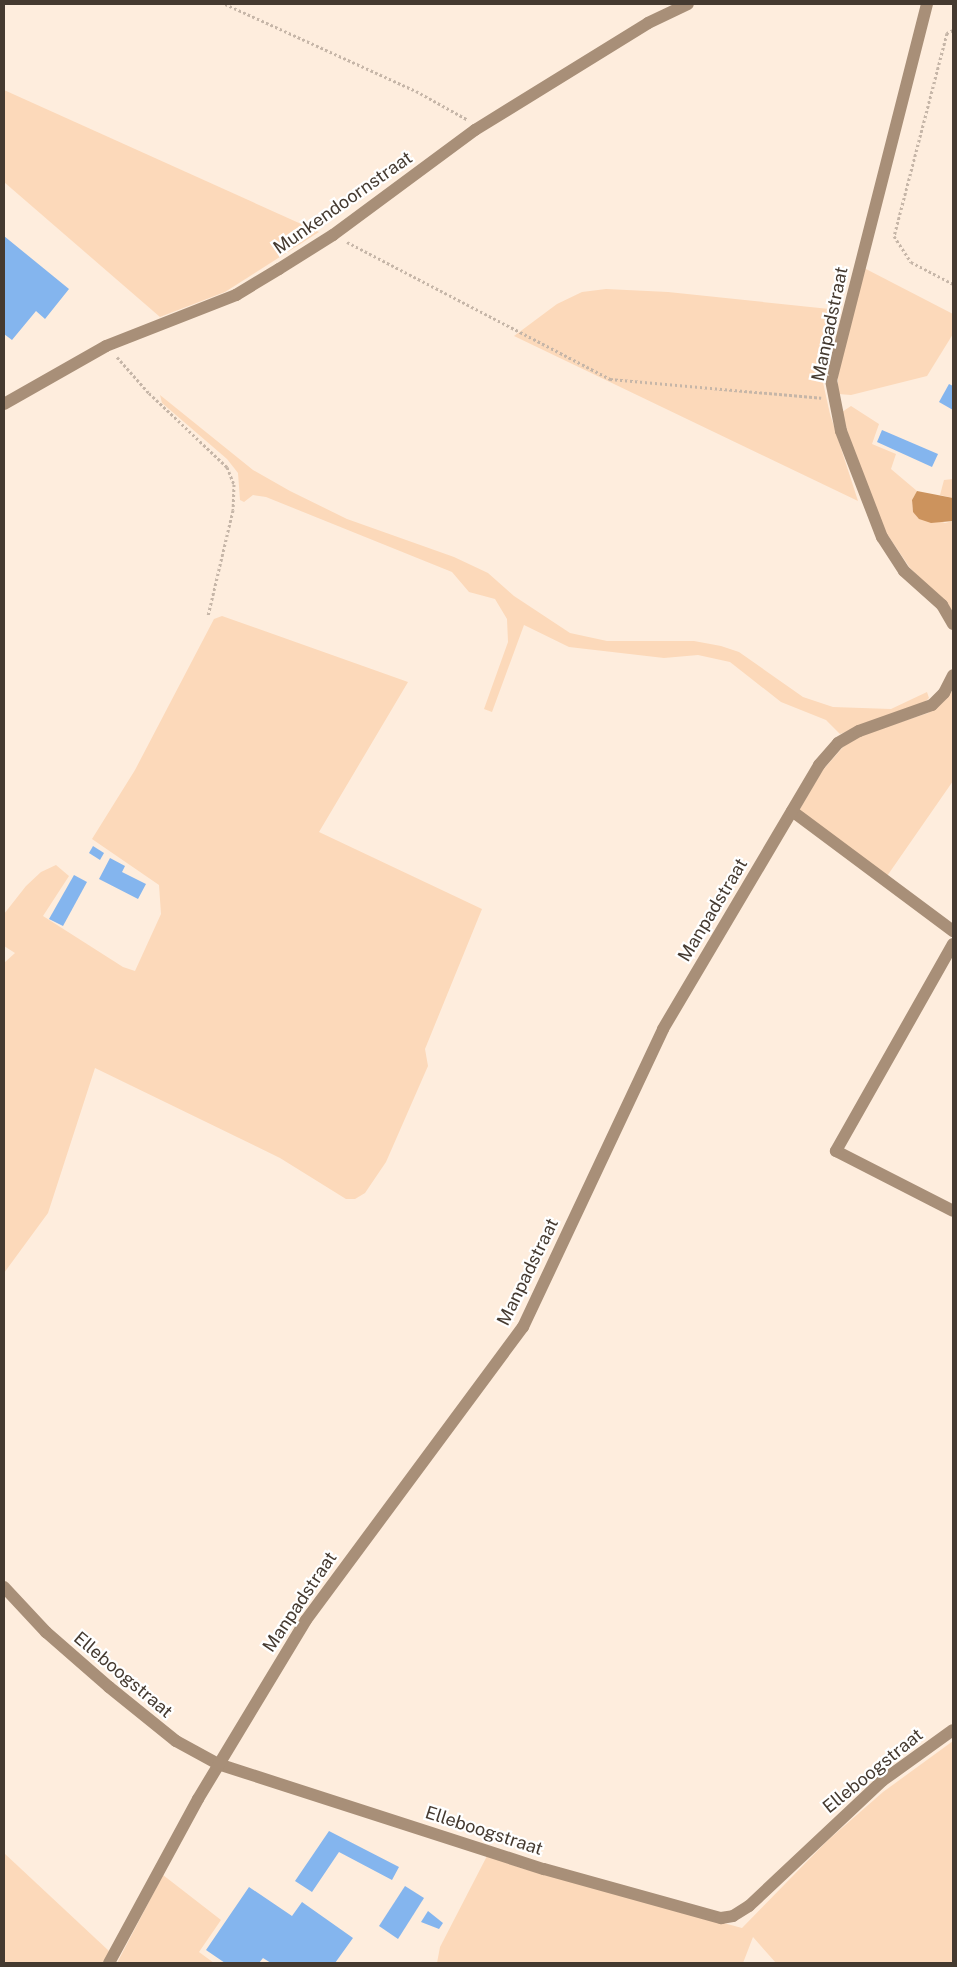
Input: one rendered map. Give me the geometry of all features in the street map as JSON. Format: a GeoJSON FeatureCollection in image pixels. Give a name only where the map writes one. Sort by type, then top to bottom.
{"type":"FeatureCollection","features":[{"type":"Feature","properties":{"kind":"street","name":"Munkendoornstraat"},"geometry":{"type":"LineString","coordinates":[[4,404],[106,346],[236,294],[333,235],[475,130],[648,23],[688,4]]}},
{"type":"Feature","properties":{"kind":"street","name":"Manpadstraat"},"geometry":{"type":"LineString","coordinates":[[927,4],[831,380],[833,399],[852,466],[882,537],[904,571],[942,605],[953,624]]}},
{"type":"Feature","properties":{"kind":"street","name":"Manpadstraat"},"geometry":{"type":"LineString","coordinates":[[109,1963],[218,1764],[306,1620],[523,1327],[663,1029],[819,765],[838,743],[859,731],[932,705],[944,694],[953,675]]}},
{"type":"Feature","properties":{"kind":"street"},"geometry":{"type":"LineString","coordinates":[[792,811],[953,931]]}},
{"type":"Feature","properties":{"kind":"street"},"geometry":{"type":"LineString","coordinates":[[953,944],[836,1151],[953,1211]]}},
{"type":"Feature","properties":{"kind":"street","name":"Elleboogstraat"},"geometry":{"type":"LineString","coordinates":[[4,1587],[46,1632],[109,1687],[176,1741],[218,1764],[544,1869],[721,1918],[733,1916],[749,1906],[882,1781],[953,1730]]}},
{"type":"Feature","properties":{"kind":"path"},"geometry":{"type":"LineString","coordinates":[[225,4],[416,91],[466,117],[475,130]]}},
{"type":"Feature","properties":{"kind":"path"},"geometry":{"type":"LineString","coordinates":[[953,30],[947,33],[894,236],[911,262],[953,284]]}},
{"type":"Feature","properties":{"kind":"path"},"geometry":{"type":"LineString","coordinates":[[333,235],[610,379],[833,399]]}},
{"type":"Feature","properties":{"kind":"path"},"geometry":{"type":"LineString","coordinates":[[106,346],[149,393],[227,467],[234,484],[233,510],[208,616]]}},
{"type":"Feature","properties":{"kind":"shaded area"},"geometry":{"type":"Polygon","coordinates":[[[4,90],[319,232],[225,292],[160,317],[4,182],[4,90]]]}},
{"type":"Feature","properties":{"kind":"shaded area"},"geometry":{"type":"Polygon","coordinates":[[[864,268],[953,314],[953,334],[927,376],[851,395],[838,394],[838,375],[864,268]]]}},
{"type":"Feature","properties":{"kind":"shaded area"},"geometry":{"type":"Polygon","coordinates":[[[606,289],[668,292],[839,310],[822,378],[830,414],[858,501],[514,336],[557,304],[582,292],[606,289]]]}},
{"type":"Feature","properties":{"kind":"shaded area"},"geometry":{"type":"Polygon","coordinates":[[[160,395],[253,470],[290,491],[347,519],[454,557],[488,573],[514,596],[570,633],[607,641],[694,641],[721,646],[739,652],[803,697],[833,707],[891,709],[927,692],[929,698],[924,703],[840,734],[826,720],[781,702],[730,662],[698,655],[664,658],[569,647],[524,625],[492,712],[484,709],[508,642],[507,619],[495,599],[469,592],[452,572],[266,497],[253,495],[244,502],[240,500],[238,473],[227,459],[162,403],[160,395]]]}},
{"type":"Feature","properties":{"kind":"shaded area"},"geometry":{"type":"Polygon","coordinates":[[[851,406],[879,424],[872,444],[896,454],[891,469],[917,491],[912,500],[913,512],[945,523],[953,521],[953,611],[910,568],[885,531],[852,448],[842,412],[851,406]]]}},
{"type":"Feature","properties":{"kind":"shaded area"},"geometry":{"type":"Polygon","coordinates":[[[953,479],[953,498],[940,495],[944,480],[953,479]]]}},
{"type":"Feature","properties":{"kind":"shaded area"},"geometry":{"type":"Polygon","coordinates":[[[917,491],[953,498],[953,521],[931,523],[919,519],[913,512],[912,500],[917,491]]]}},
{"type":"Feature","properties":{"kind":"shaded area"},"geometry":{"type":"Polygon","coordinates":[[[222,616],[408,682],[319,832],[482,909],[425,1049],[428,1066],[386,1162],[365,1193],[355,1199],[346,1199],[280,1158],[95,1068],[48,1213],[4,1273],[4,963],[15,953],[4,946],[4,914],[26,886],[41,872],[56,865],[69,876],[43,916],[123,967],[135,971],[161,914],[159,885],[92,839],[135,770],[214,619],[222,616]]]}},
{"type":"Feature","properties":{"kind":"shaded area"},"geometry":{"type":"Polygon","coordinates":[[[953,690],[953,781],[885,879],[797,814],[822,771],[844,746],[859,736],[928,713],[944,701],[953,690]]]}},
{"type":"Feature","properties":{"kind":"shaded area"},"geometry":{"type":"Polygon","coordinates":[[[953,1741],[953,1963],[776,1963],[753,1937],[743,1963],[437,1963],[440,1947],[487,1856],[521,1868],[742,1928],[827,1841],[883,1792],[953,1741]]]}},
{"type":"Feature","properties":{"kind":"shaded area"},"geometry":{"type":"Polygon","coordinates":[[[4,1853],[109,1951],[104,1963],[4,1963],[4,1853]]]}},
{"type":"Feature","properties":{"kind":"shaded area"},"geometry":{"type":"Polygon","coordinates":[[[163,1875],[221,1920],[199,1952],[214,1963],[117,1963],[163,1875]]]}},
{"type":"Feature","properties":{"kind":"building"},"geometry":{"type":"Polygon","coordinates":[[[4,236],[69,289],[45,319],[36,311],[12,340],[4,334],[4,236]]]}},
{"type":"Feature","properties":{"kind":"building"},"geometry":{"type":"Polygon","coordinates":[[[949,384],[953,386],[953,410],[939,402],[949,384]]]}},
{"type":"Feature","properties":{"kind":"building"},"geometry":{"type":"Polygon","coordinates":[[[882,430],[938,454],[932,467],[877,442],[882,430]]]}},
{"type":"Feature","properties":{"kind":"building"},"geometry":{"type":"Polygon","coordinates":[[[93,846],[104,853],[100,860],[89,853],[93,846]]]}},
{"type":"Feature","properties":{"kind":"building"},"geometry":{"type":"Polygon","coordinates":[[[110,858],[125,866],[122,872],[146,884],[138,899],[99,879],[110,858]]]}},
{"type":"Feature","properties":{"kind":"building"},"geometry":{"type":"Polygon","coordinates":[[[74,875],[87,882],[63,926],[49,919],[74,875]]]}},
{"type":"Feature","properties":{"kind":"building"},"geometry":{"type":"Polygon","coordinates":[[[329,1831],[399,1867],[392,1880],[339,1852],[312,1892],[295,1881],[329,1831]]]}},
{"type":"Feature","properties":{"kind":"building"},"geometry":{"type":"Polygon","coordinates":[[[405,1886],[424,1898],[398,1939],[379,1926],[405,1886]]]}},
{"type":"Feature","properties":{"kind":"building"},"geometry":{"type":"Polygon","coordinates":[[[249,1887],[292,1916],[302,1902],[353,1938],[335,1963],[271,1963],[263,1958],[259,1963],[225,1963],[206,1950],[249,1887]]]}},
{"type":"Feature","properties":{"kind":"building"},"geometry":{"type":"Polygon","coordinates":[[[428,1911],[443,1923],[439,1929],[421,1922],[428,1911]]]}}]}
